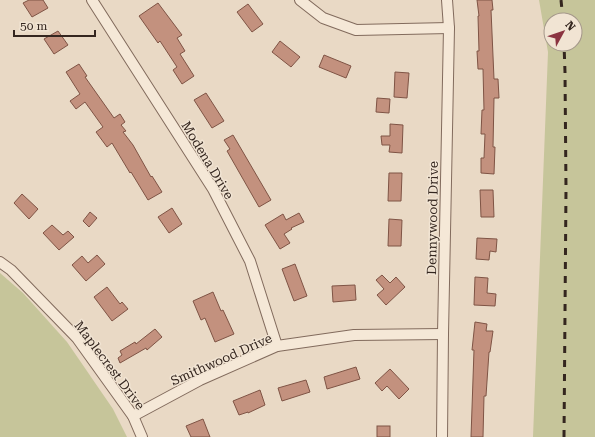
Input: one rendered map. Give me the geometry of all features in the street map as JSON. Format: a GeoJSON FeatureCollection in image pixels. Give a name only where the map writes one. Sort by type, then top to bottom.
{"type":"FeatureCollection","features":[{"type":"Feature","properties":{"kind":"street","name":"Modena Drive"},"geometry":{"type":"LineString","coordinates":[[92,0],[213,189],[250,261],[278,346]]}},
{"type":"Feature","properties":{"kind":"street"},"geometry":{"type":"LineString","coordinates":[[300,0],[323,18],[356,30],[449,28]]}},
{"type":"Feature","properties":{"kind":"street","name":"Dennywood Drive"},"geometry":{"type":"LineString","coordinates":[[442,437],[449,28],[447,0]]}},
{"type":"Feature","properties":{"kind":"street","name":"Maplecrest Drive"},"geometry":{"type":"LineString","coordinates":[[0,262],[11,270],[77,338],[133,416],[142,437]]}},
{"type":"Feature","properties":{"kind":"street","name":"Smithwood Drive"},"geometry":{"type":"LineString","coordinates":[[133,416],[200,380],[278,346],[354,335],[443,334]]}},
{"type":"Feature","properties":{"kind":"green space"},"geometry":{"type":"Polygon","coordinates":[[[539,0],[595,0],[595,437],[533,437],[548,52],[583,52],[583,12],[543,12],[543,23],[539,0]]]}},
{"type":"Feature","properties":{"kind":"green space"},"geometry":{"type":"Polygon","coordinates":[[[0,273],[23,293],[67,342],[113,409],[127,437],[0,437],[0,273]]]}},
{"type":"Feature","properties":{"kind":"building"},"geometry":{"type":"Polygon","coordinates":[[[29,0],[43,0],[48,8],[32,17],[23,3],[29,0]]]}},
{"type":"Feature","properties":{"kind":"building"},"geometry":{"type":"Polygon","coordinates":[[[477,0],[492,0],[493,10],[491,10],[494,79],[498,79],[499,98],[494,98],[494,174],[481,173],[481,158],[484,158],[485,134],[481,134],[482,110],[484,110],[483,69],[478,69],[477,51],[479,51],[479,16],[477,0]]]}},
{"type":"Feature","properties":{"kind":"building"},"geometry":{"type":"Polygon","coordinates":[[[158,3],[182,35],[177,38],[185,51],[180,54],[194,76],[182,84],[173,70],[177,67],[160,41],[158,43],[139,16],[158,3]]]}},
{"type":"Feature","properties":{"kind":"building"},"geometry":{"type":"Polygon","coordinates":[[[248,4],[263,24],[252,32],[237,12],[248,4]]]}},
{"type":"Feature","properties":{"kind":"building"},"geometry":{"type":"Polygon","coordinates":[[[58,31],[68,45],[54,54],[44,39],[58,31]]]}},
{"type":"Feature","properties":{"kind":"building"},"geometry":{"type":"Polygon","coordinates":[[[280,41],[300,57],[291,67],[272,52],[280,41]]]}},
{"type":"Feature","properties":{"kind":"building"},"geometry":{"type":"Polygon","coordinates":[[[324,55],[351,66],[346,78],[319,67],[324,55]]]}},
{"type":"Feature","properties":{"kind":"building"},"geometry":{"type":"Polygon","coordinates":[[[79,64],[87,76],[85,77],[114,118],[120,114],[125,122],[121,125],[126,131],[123,132],[133,145],[151,177],[152,176],[162,192],[148,200],[112,143],[107,147],[96,132],[103,127],[85,102],[76,109],[70,101],[80,94],[66,72],[79,64]]]}},
{"type":"Feature","properties":{"kind":"building"},"geometry":{"type":"Polygon","coordinates":[[[395,72],[409,73],[407,98],[394,97],[395,72]]]}},
{"type":"Feature","properties":{"kind":"building"},"geometry":{"type":"Polygon","coordinates":[[[206,93],[224,121],[212,128],[194,100],[206,93]]]}},
{"type":"Feature","properties":{"kind":"building"},"geometry":{"type":"Polygon","coordinates":[[[377,98],[390,99],[389,113],[376,112],[377,98]]]}},
{"type":"Feature","properties":{"kind":"building"},"geometry":{"type":"Polygon","coordinates":[[[390,124],[403,125],[402,153],[389,152],[390,145],[382,145],[381,136],[390,136],[390,124]]]}},
{"type":"Feature","properties":{"kind":"building"},"geometry":{"type":"Polygon","coordinates":[[[233,135],[271,200],[259,207],[227,151],[230,149],[224,140],[233,135]]]}},
{"type":"Feature","properties":{"kind":"building"},"geometry":{"type":"Polygon","coordinates":[[[389,173],[402,173],[401,201],[388,201],[389,173]]]}},
{"type":"Feature","properties":{"kind":"building"},"geometry":{"type":"Polygon","coordinates":[[[480,190],[493,190],[494,217],[481,217],[480,190]]]}},
{"type":"Feature","properties":{"kind":"building"},"geometry":{"type":"Polygon","coordinates":[[[22,194],[38,209],[29,219],[14,203],[22,194]]]}},
{"type":"Feature","properties":{"kind":"building"},"geometry":{"type":"Polygon","coordinates":[[[172,208],[182,224],[169,233],[158,217],[172,208]]]}},
{"type":"Feature","properties":{"kind":"building"},"geometry":{"type":"Polygon","coordinates":[[[90,212],[97,218],[89,227],[83,221],[90,212]]]}},
{"type":"Feature","properties":{"kind":"building"},"geometry":{"type":"Polygon","coordinates":[[[299,213],[304,222],[291,228],[292,229],[284,234],[290,243],[280,249],[265,225],[283,214],[286,220],[299,213]]]}},
{"type":"Feature","properties":{"kind":"building"},"geometry":{"type":"Polygon","coordinates":[[[389,219],[402,220],[401,246],[388,246],[389,219]]]}},
{"type":"Feature","properties":{"kind":"building"},"geometry":{"type":"Polygon","coordinates":[[[52,225],[63,235],[68,231],[74,237],[59,250],[43,233],[52,225]]]}},
{"type":"Feature","properties":{"kind":"building"},"geometry":{"type":"Polygon","coordinates":[[[477,238],[497,239],[496,252],[490,251],[489,260],[476,259],[477,238]]]}},
{"type":"Feature","properties":{"kind":"building"},"geometry":{"type":"Polygon","coordinates":[[[97,255],[105,264],[86,281],[72,265],[82,256],[88,263],[97,255]]]}},
{"type":"Feature","properties":{"kind":"building"},"geometry":{"type":"Polygon","coordinates":[[[295,264],[307,296],[294,301],[282,269],[295,264]]]}},
{"type":"Feature","properties":{"kind":"building"},"geometry":{"type":"Polygon","coordinates":[[[382,275],[390,283],[396,277],[405,287],[386,305],[377,295],[384,289],[376,280],[382,275]]]}},
{"type":"Feature","properties":{"kind":"building"},"geometry":{"type":"Polygon","coordinates":[[[475,277],[488,278],[487,293],[496,294],[495,306],[474,305],[475,277]]]}},
{"type":"Feature","properties":{"kind":"building"},"geometry":{"type":"Polygon","coordinates":[[[355,285],[356,300],[333,302],[332,286],[355,285]]]}},
{"type":"Feature","properties":{"kind":"building"},"geometry":{"type":"Polygon","coordinates":[[[107,287],[120,304],[122,302],[128,309],[112,321],[94,297],[107,287]]]}},
{"type":"Feature","properties":{"kind":"building"},"geometry":{"type":"Polygon","coordinates":[[[213,292],[221,311],[223,310],[234,334],[215,342],[205,318],[201,320],[193,301],[213,292]]]}},
{"type":"Feature","properties":{"kind":"building"},"geometry":{"type":"Polygon","coordinates":[[[475,322],[487,324],[486,331],[493,331],[489,352],[486,396],[484,396],[483,437],[471,437],[474,350],[472,350],[475,322]]]}},
{"type":"Feature","properties":{"kind":"building"},"geometry":{"type":"Polygon","coordinates":[[[155,329],[162,337],[147,350],[146,348],[120,363],[118,358],[122,355],[120,351],[135,342],[136,344],[155,329]]]}},
{"type":"Feature","properties":{"kind":"building"},"geometry":{"type":"Polygon","coordinates":[[[356,367],[360,379],[327,389],[324,377],[356,367]]]}},
{"type":"Feature","properties":{"kind":"building"},"geometry":{"type":"Polygon","coordinates":[[[390,369],[409,389],[399,399],[387,386],[382,391],[375,383],[390,369]]]}},
{"type":"Feature","properties":{"kind":"building"},"geometry":{"type":"Polygon","coordinates":[[[306,380],[310,392],[282,401],[278,388],[306,380]]]}},
{"type":"Feature","properties":{"kind":"building"},"geometry":{"type":"Polygon","coordinates":[[[260,390],[265,405],[248,413],[239,415],[233,401],[260,390]]]}},
{"type":"Feature","properties":{"kind":"building"},"geometry":{"type":"Polygon","coordinates":[[[203,419],[210,437],[191,437],[186,426],[203,419]]]}},
{"type":"Feature","properties":{"kind":"building"},"geometry":{"type":"Polygon","coordinates":[[[377,426],[390,426],[390,437],[377,437],[377,426]]]}},
{"type":"Feature","properties":{"kind":"railway"},"geometry":{"type":"LineString","coordinates":[[561,0],[562,12]]}},
{"type":"Feature","properties":{"kind":"railway"},"geometry":{"type":"LineString","coordinates":[[564,52],[566,189],[564,437]]}}]}
